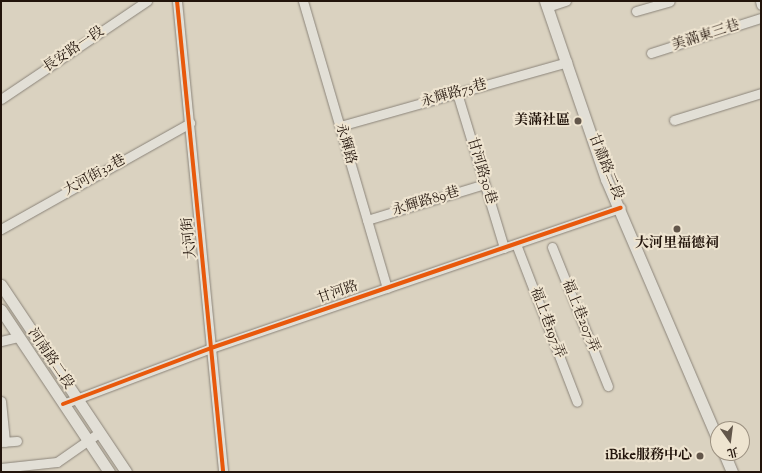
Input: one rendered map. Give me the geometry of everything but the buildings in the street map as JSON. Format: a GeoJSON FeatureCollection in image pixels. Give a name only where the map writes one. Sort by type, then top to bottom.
{"type":"FeatureCollection","features":[{"type":"Feature","properties":{"kind":"street","name":"長安路一段"},"geometry":{"type":"LineString","coordinates":[[1,99],[147,1]]}},
{"type":"Feature","properties":{"kind":"street","name":"大河街"},"geometry":{"type":"LineString","coordinates":[[177,1],[223,472]]}},
{"type":"Feature","properties":{"kind":"street"},"geometry":{"type":"LineString","coordinates":[[546,4],[566,1]]}},
{"type":"Feature","properties":{"kind":"street"},"geometry":{"type":"LineString","coordinates":[[636,11],[670,1]]}},
{"type":"Feature","properties":{"kind":"street"},"geometry":{"type":"LineString","coordinates":[[760,1],[761,5]]}},
{"type":"Feature","properties":{"kind":"street","name":"永輝路"},"geometry":{"type":"LineString","coordinates":[[306,2],[387,288]]}},
{"type":"Feature","properties":{"kind":"street","name":"甘肅路二段"},"geometry":{"type":"LineString","coordinates":[[546,4],[606,179],[621,208],[710,421]]}},
{"type":"Feature","properties":{"kind":"street","name":"美滿東三巷"},"geometry":{"type":"LineString","coordinates":[[651,53],[761,18]]}},
{"type":"Feature","properties":{"kind":"street","name":"永輝路75巷"},"geometry":{"type":"LineString","coordinates":[[340,126],[567,62]]}},
{"type":"Feature","properties":{"kind":"street","name":"甘河路30巷"},"geometry":{"type":"LineString","coordinates":[[458,93],[504,248]]}},
{"type":"Feature","properties":{"kind":"street"},"geometry":{"type":"LineString","coordinates":[[674,120],[761,93]]}},
{"type":"Feature","properties":{"kind":"street","name":"大河街32巷"},"geometry":{"type":"LineString","coordinates":[[1,229],[190,123]]}},
{"type":"Feature","properties":{"kind":"street","name":"永輝路89巷"},"geometry":{"type":"LineString","coordinates":[[367,220],[485,184]]}},
{"type":"Feature","properties":{"kind":"street","name":"甘河路"},"geometry":{"type":"LineString","coordinates":[[63,404],[76,397],[211,348],[621,208]]}},
{"type":"Feature","properties":{"kind":"street","name":"福上巷197弄"},"geometry":{"type":"LineString","coordinates":[[516,244],[577,402]]}},
{"type":"Feature","properties":{"kind":"street","name":"福上巷207弄"},"geometry":{"type":"LineString","coordinates":[[552,246],[608,386]]}},
{"type":"Feature","properties":{"kind":"street","name":"河南路二段"},"geometry":{"type":"LineString","coordinates":[[1,285],[126,472]]}},
{"type":"Feature","properties":{"kind":"street","name":"河南路二段"},"geometry":{"type":"LineString","coordinates":[[1,310],[109,472]]}},
{"type":"Feature","properties":{"kind":"street"},"geometry":{"type":"LineString","coordinates":[[1,341],[19,337]]}},
{"type":"Feature","properties":{"kind":"street"},"geometry":{"type":"LineString","coordinates":[[1,401],[3,442],[17,441]]}},
{"type":"Feature","properties":{"kind":"street"},"geometry":{"type":"LineString","coordinates":[[1,468],[56,462],[100,432]]}},
{"type":"Feature","properties":{"kind":"street"},"geometry":{"type":"LineString","coordinates":[[727,461],[732,472]]}},
{"type":"Feature","properties":{"kind":"street"},"geometry":{"type":"LineString","coordinates":[[56,462],[58,472]]}},
{"type":"Feature","properties":{"kind":"cycle path"},"geometry":{"type":"LineString","coordinates":[[177,1],[223,472]]}},
{"type":"Feature","properties":{"kind":"cycle path"},"geometry":{"type":"LineString","coordinates":[[63,404],[211,348],[621,208]]}},
{"type":"Feature","properties":{"kind":"place","name":"美滿社區"},"geometry":{"type":"Point","coordinates":[578,121]}},
{"type":"Feature","properties":{"kind":"place","name":"大河里福德祠"},"geometry":{"type":"Point","coordinates":[677,229]}},
{"type":"Feature","properties":{"kind":"place","name":"iBike服務中心"},"geometry":{"type":"Point","coordinates":[700,456]}}]}
